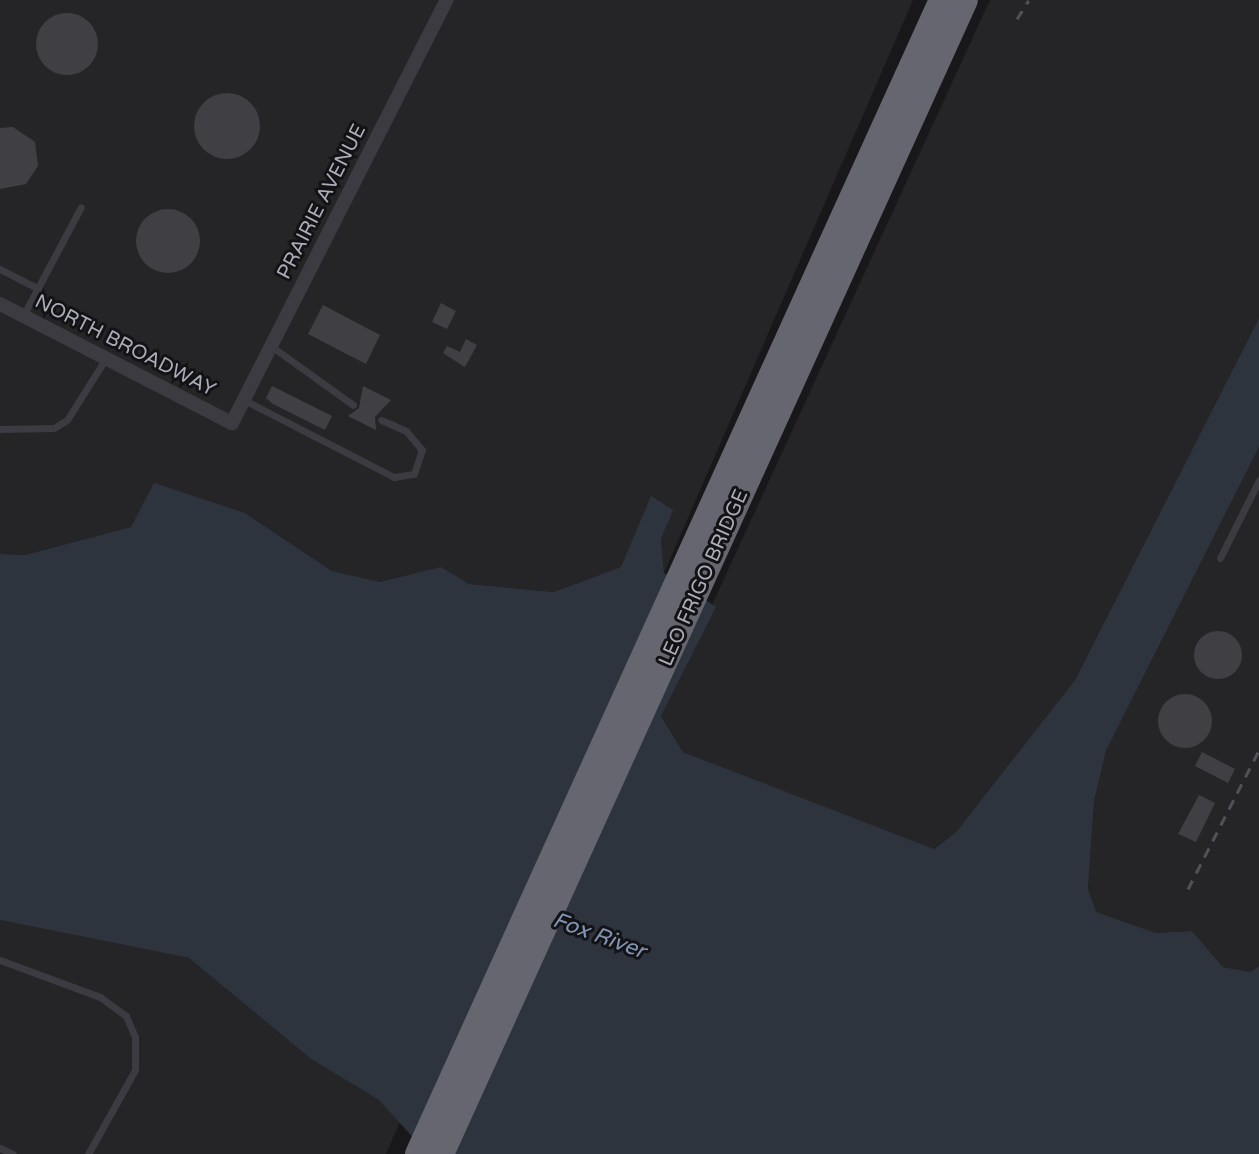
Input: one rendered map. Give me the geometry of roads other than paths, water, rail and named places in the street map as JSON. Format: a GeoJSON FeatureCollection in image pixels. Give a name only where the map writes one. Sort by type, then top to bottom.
{"type":"FeatureCollection","features":[{"type":"Feature","properties":{"kind":"highway"},"geometry":{"type":"LineString","coordinates":[[418,1154],[942,0]]}},
{"type":"Feature","properties":{"kind":"highway","name":"LEO FRIGO BRIDGE"},"geometry":{"type":"LineString","coordinates":[[441,1154],[965,0]]}},
{"type":"Feature","properties":{"kind":"street","name":"PRAIRIE AVENUE"},"geometry":{"type":"LineString","coordinates":[[232,423],[447,0]]}},
{"type":"Feature","properties":{"kind":"street","name":"NORTH BROADWAY"},"geometry":{"type":"LineString","coordinates":[[0,304],[232,423]]}},
{"type":"Feature","properties":{"kind":"lane"},"geometry":{"type":"LineString","coordinates":[[23,316],[81,207]]}},
{"type":"Feature","properties":{"kind":"lane"},"geometry":{"type":"LineString","coordinates":[[0,269],[39,289]]}},
{"type":"Feature","properties":{"kind":"lane"},"geometry":{"type":"LineString","coordinates":[[271,346],[353,405]]}},
{"type":"Feature","properties":{"kind":"lane"},"geometry":{"type":"LineString","coordinates":[[0,429],[54,428],[67,420],[106,358]]}},
{"type":"Feature","properties":{"kind":"lane"},"geometry":{"type":"LineString","coordinates":[[244,400],[394,477],[414,474],[422,450],[406,431],[381,420]]}},
{"type":"Feature","properties":{"kind":"lane"},"geometry":{"type":"LineString","coordinates":[[1220,558],[1259,480]]}},
{"type":"Feature","properties":{"kind":"lane"},"geometry":{"type":"LineString","coordinates":[[0,960],[118,1005],[131,1027],[135,1070],[88,1154]]}},
{"type":"Feature","properties":{"kind":"lane"},"geometry":{"type":"LineString","coordinates":[[0,1148],[13,1154]]}},
{"type":"Feature","properties":{"kind":"water","name":"Fox River"},"geometry":{"type":"Polygon","coordinates":[[[1259,318],[1259,447],[1106,751],[1094,802],[1088,889],[1096,912],[1156,933],[1192,931],[1223,967],[1250,972],[1259,966],[1259,1154],[428,1154],[379,1100],[311,1059],[189,958],[0,920],[0,554],[25,555],[131,527],[154,483],[245,513],[332,571],[380,582],[441,567],[469,584],[554,592],[621,567],[651,496],[673,510],[661,539],[664,573],[716,607],[661,716],[683,752],[934,849],[956,832],[1075,680],[1259,318]]]}},
{"type":"Feature","properties":{"kind":"railway"},"geometry":{"type":"LineString","coordinates":[[1017,19],[1029,0]]}},
{"type":"Feature","properties":{"kind":"railway"},"geometry":{"type":"LineString","coordinates":[[1188,889],[1259,750]]}}]}
